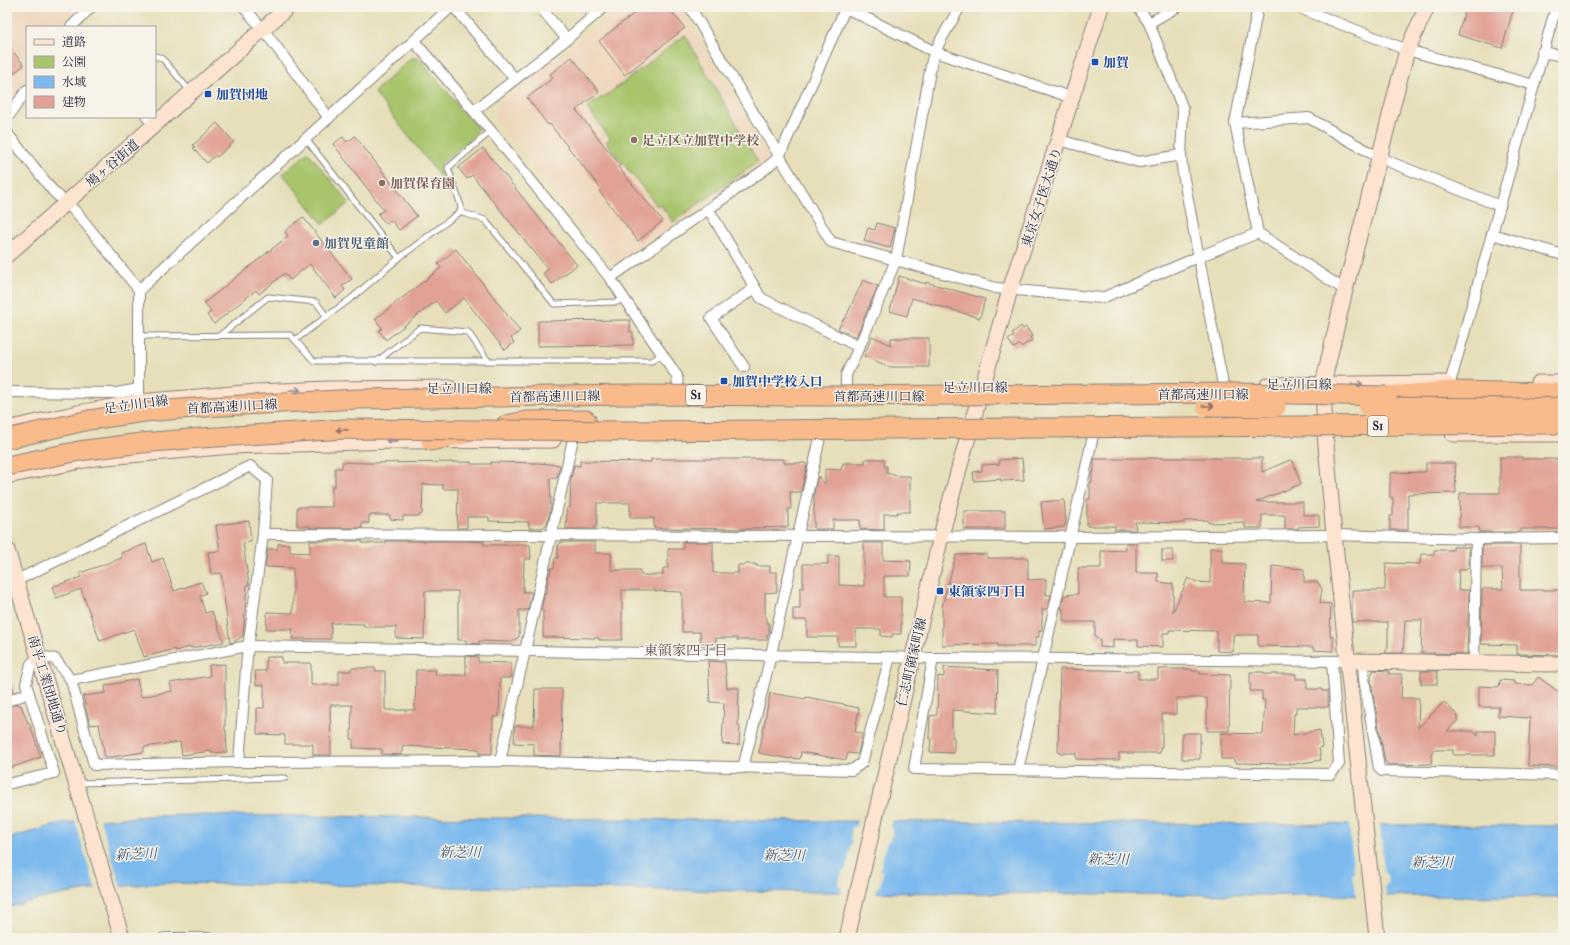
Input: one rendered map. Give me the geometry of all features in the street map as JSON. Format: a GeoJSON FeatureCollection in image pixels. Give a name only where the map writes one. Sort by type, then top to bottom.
{"type":"FeatureCollection","features":[{"type":"Feature","properties":{"kind":"highway"},"geometry":{"type":"LineString","coordinates":[[429,388],[524,405],[586,413],[1184,406],[1563,407]]}},
{"type":"Feature","properties":{"kind":"highway","name":"S1"},"geometry":{"type":"LineString","coordinates":[[1387,396],[1450,391],[1563,392]]}},
{"type":"Feature","properties":{"kind":"highway","name":"首都高速川口線"},"geometry":{"type":"LineString","coordinates":[[7,439],[89,420],[144,412],[206,407],[358,399],[629,395],[839,396],[1239,393],[1387,396],[1563,404]]}},
{"type":"Feature","properties":{"kind":"highway","name":"S1"},"geometry":{"type":"LineString","coordinates":[[431,441],[527,421],[586,413],[1128,421],[1193,428]]}},
{"type":"Feature","properties":{"kind":"highway","name":"S1"},"geometry":{"type":"LineString","coordinates":[[7,466],[79,451],[141,443],[345,430],[630,431],[1193,428],[1563,424]]}},
{"type":"Feature","properties":{"kind":"main road","name":"鳩ヶ谷街道"},"geometry":{"type":"LineString","coordinates":[[156,117],[191,92],[288,7]]}},
{"type":"Feature","properties":{"kind":"main road","name":"東京女子医大通り"},"geometry":{"type":"LineString","coordinates":[[982,387],[1010,290],[1102,7]]}},
{"type":"Feature","properties":{"kind":"main road"},"geometry":{"type":"LineString","coordinates":[[1377,938],[1361,794],[1340,661],[1334,536],[1325,434],[1323,384],[1345,290],[1407,50],[1426,7]]}},
{"type":"Feature","properties":{"kind":"main road","name":"鳩ヶ谷街道"},"geometry":{"type":"LineString","coordinates":[[7,255],[67,202],[151,121]]}},
{"type":"Feature","properties":{"kind":"main road","name":"足立川口線"},"geometry":{"type":"LineString","coordinates":[[7,429],[78,413],[139,396],[329,389],[1563,383]]}},
{"type":"Feature","properties":{"kind":"main road","name":"仁志町領家町線"},"geometry":{"type":"LineString","coordinates":[[846,938],[941,536],[982,387]]}},
{"type":"Feature","properties":{"kind":"main road"},"geometry":{"type":"LineString","coordinates":[[7,476],[95,458],[148,452],[232,446],[573,439],[1325,434],[1563,434]]}},
{"type":"Feature","properties":{"kind":"main road","name":"南平工業団地通り"},"geometry":{"type":"LineString","coordinates":[[7,550],[12,582],[39,656],[122,938]]}},
{"type":"Feature","properties":{"kind":"main road"},"geometry":{"type":"LineString","coordinates":[[1340,661],[1563,664]]}},
{"type":"Feature","properties":{"kind":"street"},"geometry":{"type":"LineString","coordinates":[[72,26],[91,7]]}},
{"type":"Feature","properties":{"kind":"street"},"geometry":{"type":"LineString","coordinates":[[244,7],[269,37],[329,118]]}},
{"type":"Feature","properties":{"kind":"street"},"geometry":{"type":"LineString","coordinates":[[139,290],[452,7],[514,79]]}},
{"type":"Feature","properties":{"kind":"street"},"geometry":{"type":"LineString","coordinates":[[540,7],[567,39]]}},
{"type":"Feature","properties":{"kind":"street"},"geometry":{"type":"LineString","coordinates":[[474,111],[567,39],[604,7]]}},
{"type":"Feature","properties":{"kind":"street"},"geometry":{"type":"LineString","coordinates":[[690,7],[831,242],[996,288],[1102,298],[1258,233]]}},
{"type":"Feature","properties":{"kind":"street"},"geometry":{"type":"LineString","coordinates":[[846,387],[846,375],[896,260],[932,60],[940,41],[960,7]]}},
{"type":"Feature","properties":{"kind":"street"},"geometry":{"type":"LineString","coordinates":[[1138,7],[1150,23],[1183,109],[1181,155],[1183,174],[1223,385]]}},
{"type":"Feature","properties":{"kind":"street"},"geometry":{"type":"LineString","coordinates":[[1150,23],[1177,7]]}},
{"type":"Feature","properties":{"kind":"street"},"geometry":{"type":"LineString","coordinates":[[1258,7],[1235,123],[1258,233],[1345,290]]}},
{"type":"Feature","properties":{"kind":"street"},"geometry":{"type":"LineString","coordinates":[[1297,7],[1407,50],[1534,85]]}},
{"type":"Feature","properties":{"kind":"street"},"geometry":{"type":"LineString","coordinates":[[1450,383],[1542,52],[1556,7]]}},
{"type":"Feature","properties":{"kind":"street"},"geometry":{"type":"LineString","coordinates":[[610,278],[772,165],[779,157],[845,8],[935,52],[1073,98]]}},
{"type":"Feature","properties":{"kind":"street"},"geometry":{"type":"LineString","coordinates":[[414,40],[610,278],[677,376],[678,388]]}},
{"type":"Feature","properties":{"kind":"street"},"geometry":{"type":"LineString","coordinates":[[1542,52],[1563,56]]}},
{"type":"Feature","properties":{"kind":"street"},"geometry":{"type":"LineString","coordinates":[[7,118],[26,91]]}},
{"type":"Feature","properties":{"kind":"street"},"geometry":{"type":"LineString","coordinates":[[1235,123],[1308,118],[1380,158],[1500,206]]}},
{"type":"Feature","properties":{"kind":"street"},"geometry":{"type":"LineString","coordinates":[[7,132],[54,191],[67,202],[139,290],[139,396],[116,393],[7,392]]}},
{"type":"Feature","properties":{"kind":"street"},"geometry":{"type":"LineString","coordinates":[[1059,140],[1139,162],[1181,155]]}},
{"type":"Feature","properties":{"kind":"street"},"geometry":{"type":"LineString","coordinates":[[709,210],[761,298],[859,347]]}},
{"type":"Feature","properties":{"kind":"street"},"geometry":{"type":"LineString","coordinates":[[1492,234],[1563,255]]}},
{"type":"Feature","properties":{"kind":"street"},"geometry":{"type":"LineString","coordinates":[[744,367],[711,318],[755,288]]}},
{"type":"Feature","properties":{"kind":"street"},"geometry":{"type":"LineString","coordinates":[[1018,770],[1093,436]]}},
{"type":"Feature","properties":{"kind":"street"},"geometry":{"type":"LineString","coordinates":[[743,768],[771,655],[820,438]]}},
{"type":"Feature","properties":{"kind":"street"},"geometry":{"type":"LineString","coordinates":[[500,762],[573,439]]}},
{"type":"Feature","properties":{"kind":"street"},"geometry":{"type":"LineString","coordinates":[[12,582],[250,466],[267,480],[248,646],[239,762]]}},
{"type":"Feature","properties":{"kind":"street"},"geometry":{"type":"LineString","coordinates":[[262,534],[1070,537],[1334,536],[1476,539],[1563,538]]}},
{"type":"Feature","properties":{"kind":"street"},"geometry":{"type":"LineString","coordinates":[[1474,664],[1476,539]]}},
{"type":"Feature","properties":{"kind":"street"},"geometry":{"type":"LineString","coordinates":[[71,680],[248,646],[912,658],[933,658],[1340,661],[1339,764],[1331,774],[914,769],[933,658]]}},
{"type":"Feature","properties":{"kind":"street"},"geometry":{"type":"LineString","coordinates":[[7,784],[54,773],[26,684],[31,664],[39,656],[55,659],[71,680],[94,765],[239,762],[500,762],[852,770],[862,763],[890,657]]}},
{"type":"Feature","properties":{"kind":"street"},"geometry":{"type":"LineString","coordinates":[[1363,662],[1364,679],[1379,768],[1382,771],[1563,775]]}},
{"type":"Feature","properties":{"kind":"street"},"geometry":{"type":"LineString","coordinates":[[7,701],[29,693]]}},
{"type":"Feature","properties":{"kind":"street"},"geometry":{"type":"LineString","coordinates":[[164,938],[208,938]]}},
{"type":"Feature","properties":{"kind":"lane"},"geometry":{"type":"LineString","coordinates":[[156,56],[162,58],[191,92]]}},
{"type":"Feature","properties":{"kind":"lane"},"geometry":{"type":"LineString","coordinates":[[295,340],[353,298],[399,258],[460,212],[461,206],[448,168],[491,132]]}},
{"type":"Feature","properties":{"kind":"lane"},"geometry":{"type":"LineString","coordinates":[[306,139],[399,258]]}},
{"type":"Feature","properties":{"kind":"lane"},"geometry":{"type":"LineString","coordinates":[[460,212],[485,220],[554,304],[617,302],[624,298]]}},
{"type":"Feature","properties":{"kind":"lane"},"geometry":{"type":"LineString","coordinates":[[219,336],[268,297],[316,302],[327,317]]}},
{"type":"Feature","properties":{"kind":"lane"},"geometry":{"type":"LineString","coordinates":[[376,362],[420,328],[468,332],[488,361]]}},
{"type":"Feature","properties":{"kind":"lane"},"geometry":{"type":"LineString","coordinates":[[139,336],[290,335],[314,361],[652,361],[662,354]]}},
{"type":"Feature","properties":{"kind":"lane"},"geometry":{"type":"LineString","coordinates":[[78,786],[285,778]]}},
{"type":"Feature","properties":{"kind":"shaded area"},"geometry":{"type":"Polygon","coordinates":[[[7,7],[79,7],[63,26],[26,26],[26,80],[7,109],[7,7]]]}},
{"type":"Feature","properties":{"kind":"shaded area","name":"足立区立加賀中学校"},"geometry":{"type":"Polygon","coordinates":[[[620,7],[682,7],[769,159],[620,263],[610,260],[495,121],[496,106],[620,7]]]}},
{"type":"Feature","properties":{"kind":"green space"},"geometry":{"type":"Polygon","coordinates":[[[685,35],[758,162],[673,222],[660,204],[657,206],[606,142],[610,138],[587,108],[602,97],[603,98],[685,35]]]}},
{"type":"Feature","properties":{"kind":"green space"},"geometry":{"type":"Polygon","coordinates":[[[411,58],[419,58],[457,104],[457,108],[461,112],[464,112],[478,128],[475,135],[440,165],[441,178],[374,92],[411,58]]]}},
{"type":"Feature","properties":{"kind":"green space"},"geometry":{"type":"Polygon","coordinates":[[[308,152],[349,203],[323,224],[283,174],[308,152]]]}},
{"type":"Feature","properties":{"kind":"water","name":"新芝川"},"geometry":{"type":"Polygon","coordinates":[[[192,815],[1563,826],[1563,897],[812,892],[165,883],[125,886],[66,894],[27,902],[7,908],[7,839],[62,823],[147,816],[192,815]]]}},
{"type":"Feature","properties":{"kind":"pier"},"geometry":{"type":"Polygon","coordinates":[[[100,819],[121,887],[96,891],[75,820],[100,819]]]}},
{"type":"Feature","properties":{"kind":"pier"},"geometry":{"type":"Polygon","coordinates":[[[857,820],[892,820],[891,826],[893,829],[891,841],[887,842],[880,870],[883,872],[880,886],[877,887],[875,895],[840,894],[842,887],[838,884],[842,872],[846,870],[852,841],[850,839],[852,827],[856,826],[857,820]]]}},
{"type":"Feature","properties":{"kind":"pier"},"geometry":{"type":"Polygon","coordinates":[[[1349,822],[1380,822],[1384,874],[1387,874],[1388,885],[1385,885],[1386,898],[1356,897],[1352,874],[1354,874],[1349,822]]]}},
{"type":"Feature","properties":{"kind":"building"},"geometry":{"type":"Polygon","coordinates":[[[642,7],[668,7],[685,28],[625,75],[599,41],[642,7]]]}},
{"type":"Feature","properties":{"kind":"building"},"geometry":{"type":"Polygon","coordinates":[[[1466,7],[1514,7],[1502,48],[1458,35],[1466,7]]]}},
{"type":"Feature","properties":{"kind":"building"},"geometry":{"type":"Polygon","coordinates":[[[7,44],[24,65],[7,79],[7,44]]]}},
{"type":"Feature","properties":{"kind":"building"},"geometry":{"type":"Polygon","coordinates":[[[572,57],[599,92],[576,110],[620,165],[618,167],[663,221],[638,241],[599,191],[601,189],[550,124],[548,125],[527,98],[553,78],[550,74],[572,57]]]}},
{"type":"Feature","properties":{"kind":"building"},"geometry":{"type":"Polygon","coordinates":[[[217,123],[234,142],[217,157],[216,155],[207,163],[193,148],[195,147],[193,145],[217,123]]]}},
{"type":"Feature","properties":{"kind":"building"},"geometry":{"type":"Polygon","coordinates":[[[355,136],[417,216],[399,230],[391,220],[386,224],[378,214],[384,210],[333,144],[343,137],[347,142],[355,136]]]}},
{"type":"Feature","properties":{"kind":"building"},"geometry":{"type":"Polygon","coordinates":[[[483,148],[577,265],[552,284],[543,274],[548,269],[472,175],[467,179],[458,168],[483,148]]]}},
{"type":"Feature","properties":{"kind":"building"},"geometry":{"type":"Polygon","coordinates":[[[303,217],[352,279],[342,286],[345,290],[336,298],[310,264],[290,280],[285,273],[259,294],[256,290],[214,324],[207,315],[211,312],[204,303],[288,236],[285,231],[303,217]]]}},
{"type":"Feature","properties":{"kind":"building"},"geometry":{"type":"Polygon","coordinates":[[[877,223],[895,228],[890,248],[864,241],[868,228],[875,230],[877,223]]]}},
{"type":"Feature","properties":{"kind":"building"},"geometry":{"type":"Polygon","coordinates":[[[456,249],[520,331],[511,338],[514,343],[505,350],[464,298],[445,313],[436,301],[386,340],[379,331],[382,328],[375,319],[441,268],[438,264],[456,249]]]}},
{"type":"Feature","properties":{"kind":"building"},"geometry":{"type":"Polygon","coordinates":[[[899,276],[985,299],[980,318],[912,298],[907,316],[890,311],[899,276]]]}},
{"type":"Feature","properties":{"kind":"building"},"geometry":{"type":"Polygon","coordinates":[[[863,280],[878,286],[856,337],[838,329],[844,318],[845,319],[863,280]]]}},
{"type":"Feature","properties":{"kind":"building"},"geometry":{"type":"Polygon","coordinates":[[[630,320],[630,332],[633,332],[633,345],[538,346],[538,321],[630,320]]]}},
{"type":"Feature","properties":{"kind":"building"},"geometry":{"type":"Polygon","coordinates":[[[1021,326],[1023,329],[1026,327],[1032,336],[1030,337],[1032,340],[1021,347],[1019,345],[1014,348],[1008,340],[1014,336],[1012,333],[1021,326]]]}},
{"type":"Feature","properties":{"kind":"building"},"geometry":{"type":"Polygon","coordinates":[[[872,336],[891,345],[891,338],[929,338],[929,367],[890,367],[864,356],[872,336]]]}},
{"type":"Feature","properties":{"kind":"building"},"geometry":{"type":"Polygon","coordinates":[[[1500,457],[1522,457],[1522,459],[1563,459],[1563,529],[1520,529],[1520,532],[1479,532],[1479,527],[1459,527],[1460,493],[1500,493],[1500,457]]]}},
{"type":"Feature","properties":{"kind":"building"},"geometry":{"type":"Polygon","coordinates":[[[1022,458],[1024,480],[1001,481],[1001,479],[974,481],[973,472],[982,471],[982,465],[1000,464],[999,460],[1022,458]]]}},
{"type":"Feature","properties":{"kind":"building"},"geometry":{"type":"Polygon","coordinates":[[[1262,458],[1262,472],[1290,460],[1293,461],[1301,484],[1256,502],[1303,502],[1303,515],[1319,515],[1319,526],[1285,529],[1285,515],[1262,515],[1262,528],[1245,528],[1245,522],[1208,523],[1208,520],[1184,521],[1184,523],[1135,522],[1136,530],[1115,530],[1115,526],[1087,526],[1087,499],[1090,499],[1090,482],[1092,482],[1092,472],[1094,472],[1094,459],[1262,458]]]}},
{"type":"Feature","properties":{"kind":"building"},"geometry":{"type":"Polygon","coordinates":[[[651,459],[784,459],[784,463],[805,463],[807,465],[801,492],[790,492],[791,509],[788,509],[788,527],[750,529],[654,528],[654,518],[630,518],[630,503],[597,503],[597,527],[595,526],[595,529],[566,529],[567,508],[570,508],[571,479],[574,465],[580,466],[580,461],[651,462],[651,459]]]}},
{"type":"Feature","properties":{"kind":"building"},"geometry":{"type":"Polygon","coordinates":[[[865,459],[884,459],[884,466],[887,466],[887,474],[910,476],[910,512],[884,514],[884,530],[860,529],[860,520],[833,520],[833,529],[814,529],[814,493],[818,476],[825,484],[825,469],[841,470],[843,463],[865,463],[865,459]]]}},
{"type":"Feature","properties":{"kind":"building"},"geometry":{"type":"Polygon","coordinates":[[[342,462],[471,462],[471,464],[491,464],[491,462],[560,465],[557,478],[550,478],[551,507],[547,524],[542,528],[529,528],[529,522],[489,521],[489,517],[467,517],[467,528],[457,528],[458,489],[443,489],[443,485],[423,484],[422,514],[419,516],[403,516],[402,520],[390,519],[390,515],[369,515],[369,523],[362,523],[362,528],[310,528],[310,526],[297,526],[297,507],[332,507],[332,486],[335,486],[335,468],[342,468],[342,462]]]}},
{"type":"Feature","properties":{"kind":"building"},"geometry":{"type":"Polygon","coordinates":[[[1426,463],[1455,463],[1456,493],[1408,494],[1408,530],[1390,530],[1390,516],[1393,516],[1393,498],[1390,497],[1390,473],[1426,472],[1426,463]]]}},
{"type":"Feature","properties":{"kind":"building"},"geometry":{"type":"Polygon","coordinates":[[[1064,500],[1066,522],[1064,527],[1044,529],[1041,502],[1064,500]]]}},
{"type":"Feature","properties":{"kind":"building"},"geometry":{"type":"Polygon","coordinates":[[[964,511],[1005,511],[1005,529],[964,529],[964,511]]]}},
{"type":"Feature","properties":{"kind":"building"},"geometry":{"type":"Polygon","coordinates":[[[249,521],[251,542],[243,543],[249,585],[247,585],[243,636],[230,643],[221,573],[211,574],[208,552],[220,551],[216,525],[249,521]]]}},
{"type":"Feature","properties":{"kind":"building"},"geometry":{"type":"Polygon","coordinates":[[[310,541],[362,541],[362,543],[386,543],[386,541],[467,541],[484,542],[484,545],[530,545],[531,559],[524,559],[523,592],[532,592],[528,610],[519,610],[519,637],[511,642],[479,641],[479,644],[466,643],[466,640],[458,640],[458,591],[425,591],[424,639],[396,638],[396,627],[364,627],[364,624],[331,623],[331,639],[292,639],[293,629],[266,629],[267,612],[293,613],[293,568],[265,567],[268,549],[278,549],[278,544],[290,544],[290,552],[310,553],[310,541]]]}},
{"type":"Feature","properties":{"kind":"building"},"geometry":{"type":"Polygon","coordinates":[[[562,542],[595,542],[595,553],[611,553],[611,570],[640,570],[640,575],[663,575],[663,568],[668,568],[668,549],[683,549],[683,542],[713,542],[713,573],[738,573],[738,565],[744,564],[770,566],[770,572],[777,572],[777,592],[765,593],[765,618],[767,618],[767,623],[769,623],[769,634],[767,634],[767,640],[716,638],[716,648],[707,648],[707,645],[701,645],[700,632],[682,632],[682,592],[655,590],[622,590],[622,640],[543,637],[543,610],[541,610],[545,592],[547,592],[551,568],[554,568],[555,558],[558,558],[558,545],[562,542]]]}},
{"type":"Feature","properties":{"kind":"building"},"geometry":{"type":"Polygon","coordinates":[[[864,543],[883,543],[883,560],[911,561],[910,576],[884,576],[884,597],[901,597],[901,634],[892,634],[892,637],[881,636],[881,629],[856,629],[856,646],[838,646],[838,637],[807,637],[807,620],[793,620],[793,609],[800,609],[800,588],[803,588],[803,564],[828,564],[828,556],[839,556],[839,585],[864,586],[864,543]]]}},
{"type":"Feature","properties":{"kind":"building"},"geometry":{"type":"Polygon","coordinates":[[[1126,543],[1136,543],[1136,573],[1158,573],[1158,582],[1173,584],[1173,612],[1188,578],[1197,582],[1210,583],[1210,548],[1222,548],[1222,563],[1245,564],[1244,602],[1271,603],[1272,566],[1304,569],[1304,582],[1318,582],[1322,589],[1320,603],[1331,604],[1330,636],[1333,636],[1333,651],[1313,650],[1313,647],[1258,646],[1258,635],[1233,635],[1233,652],[1217,651],[1217,631],[1169,630],[1169,633],[1163,633],[1163,647],[1138,646],[1138,640],[1113,639],[1113,648],[1100,647],[1100,639],[1095,638],[1095,622],[1063,621],[1063,609],[1061,609],[1064,595],[1078,594],[1078,568],[1101,568],[1101,551],[1126,550],[1126,543]]]}},
{"type":"Feature","properties":{"kind":"building"},"geometry":{"type":"Polygon","coordinates":[[[146,544],[152,562],[163,558],[174,591],[201,582],[206,593],[200,596],[205,613],[212,611],[224,642],[190,647],[175,651],[175,649],[144,657],[134,629],[100,641],[81,589],[56,598],[52,587],[81,577],[80,573],[122,558],[121,553],[146,544]]]}},
{"type":"Feature","properties":{"kind":"building"},"geometry":{"type":"Polygon","coordinates":[[[1482,545],[1520,545],[1520,590],[1563,590],[1563,655],[1517,654],[1517,645],[1481,644],[1482,590],[1503,589],[1502,568],[1482,568],[1482,545]]]}},
{"type":"Feature","properties":{"kind":"building"},"geometry":{"type":"Polygon","coordinates":[[[1453,547],[1469,547],[1469,568],[1466,568],[1466,570],[1459,570],[1458,590],[1469,590],[1467,654],[1421,653],[1422,620],[1405,620],[1403,653],[1385,653],[1388,647],[1388,622],[1352,622],[1352,590],[1385,590],[1386,563],[1420,564],[1421,554],[1434,554],[1434,550],[1453,550],[1453,547]]]}},
{"type":"Feature","properties":{"kind":"building"},"geometry":{"type":"Polygon","coordinates":[[[1162,550],[1173,550],[1173,561],[1162,561],[1162,550]]]}},
{"type":"Feature","properties":{"kind":"building"},"geometry":{"type":"Polygon","coordinates":[[[987,554],[987,558],[1028,558],[1028,580],[1046,579],[1046,595],[1051,595],[1047,609],[1042,609],[1042,630],[1039,631],[1039,637],[1035,637],[1035,646],[998,646],[998,644],[942,645],[942,607],[956,555],[987,554]]]}},
{"type":"Feature","properties":{"kind":"building"},"geometry":{"type":"Polygon","coordinates":[[[466,656],[478,657],[478,662],[511,663],[511,678],[500,678],[499,717],[493,717],[492,754],[479,754],[479,749],[402,746],[402,755],[382,754],[382,749],[353,748],[353,739],[351,739],[352,705],[330,705],[331,755],[313,755],[313,744],[285,744],[285,735],[257,734],[257,708],[264,708],[264,685],[256,685],[255,671],[266,671],[266,657],[282,657],[282,663],[311,663],[311,685],[339,685],[339,671],[351,671],[351,668],[375,668],[375,671],[385,671],[385,710],[415,710],[416,670],[436,670],[435,675],[466,675],[466,656]]]}},
{"type":"Feature","properties":{"kind":"building"},"geometry":{"type":"Polygon","coordinates":[[[708,661],[725,662],[727,688],[739,688],[739,745],[722,744],[724,703],[710,702],[708,661]]]}},
{"type":"Feature","properties":{"kind":"building"},"geometry":{"type":"Polygon","coordinates":[[[225,664],[225,731],[227,752],[211,753],[211,751],[182,755],[180,742],[144,747],[144,752],[105,758],[99,724],[90,725],[83,696],[106,693],[105,686],[137,679],[141,697],[172,691],[170,683],[210,676],[209,665],[225,664]]]}},
{"type":"Feature","properties":{"kind":"building"},"geometry":{"type":"Polygon","coordinates":[[[944,667],[998,670],[997,713],[952,710],[952,737],[954,737],[954,753],[930,752],[930,716],[937,715],[938,676],[944,677],[944,667]]]}},
{"type":"Feature","properties":{"kind":"building"},"geometry":{"type":"Polygon","coordinates":[[[1060,669],[1138,671],[1138,679],[1158,679],[1158,669],[1192,669],[1192,671],[1200,671],[1200,674],[1230,675],[1229,731],[1207,731],[1207,698],[1176,698],[1176,714],[1162,714],[1162,747],[1160,747],[1160,753],[1119,753],[1119,760],[1076,759],[1076,753],[1058,753],[1060,669]]]}},
{"type":"Feature","properties":{"kind":"building"},"geometry":{"type":"Polygon","coordinates":[[[1374,670],[1389,671],[1389,674],[1402,674],[1401,698],[1419,698],[1418,728],[1444,702],[1458,716],[1458,720],[1447,731],[1473,731],[1478,736],[1478,731],[1495,731],[1495,755],[1453,755],[1453,750],[1433,750],[1431,764],[1389,765],[1385,762],[1371,681],[1371,675],[1374,670]]]}},
{"type":"Feature","properties":{"kind":"building"},"geometry":{"type":"Polygon","coordinates":[[[1421,671],[1437,671],[1437,684],[1421,684],[1421,671]]]}},
{"type":"Feature","properties":{"kind":"building"},"geometry":{"type":"Polygon","coordinates":[[[1250,672],[1264,672],[1264,674],[1296,674],[1296,679],[1307,679],[1307,689],[1322,689],[1322,691],[1328,691],[1328,707],[1296,707],[1296,714],[1294,714],[1293,735],[1320,730],[1322,747],[1319,748],[1321,760],[1290,765],[1236,763],[1234,762],[1234,759],[1221,759],[1221,733],[1263,734],[1265,700],[1262,700],[1262,691],[1250,691],[1250,672]]]}},
{"type":"Feature","properties":{"kind":"building"},"geometry":{"type":"Polygon","coordinates":[[[7,675],[9,675],[14,691],[7,694],[7,675]]]}},
{"type":"Feature","properties":{"kind":"building"},"geometry":{"type":"Polygon","coordinates":[[[1538,677],[1563,695],[1563,767],[1528,766],[1530,718],[1498,716],[1499,707],[1479,707],[1479,686],[1499,687],[1500,680],[1514,681],[1514,684],[1532,685],[1538,677]]]}},
{"type":"Feature","properties":{"kind":"building"},"geometry":{"type":"Polygon","coordinates":[[[535,689],[562,689],[561,756],[534,755],[534,744],[514,743],[515,726],[534,726],[535,689]]]}},
{"type":"Feature","properties":{"kind":"building"},"geometry":{"type":"Polygon","coordinates":[[[770,693],[806,699],[806,697],[859,708],[855,732],[862,733],[858,754],[848,753],[846,760],[801,752],[800,759],[790,759],[759,753],[770,693]]]}},
{"type":"Feature","properties":{"kind":"building"},"geometry":{"type":"Polygon","coordinates":[[[18,704],[21,705],[28,723],[29,722],[41,757],[7,769],[7,707],[18,704]]]}},
{"type":"Feature","properties":{"kind":"building"},"geometry":{"type":"Polygon","coordinates":[[[1200,733],[1200,759],[1182,759],[1182,734],[1200,733]]]}},
{"type":"Feature","properties":{"kind":"place","name":"加賀"},"geometry":{"type":"Point","coordinates":[1095,62]}},
{"type":"Feature","properties":{"kind":"place","name":"加賀団地"},"geometry":{"type":"Point","coordinates":[208,94]}},
{"type":"Feature","properties":{"kind":"place","name":"足立区立加賀中学校"},"geometry":{"type":"Point","coordinates":[634,140]}},
{"type":"Feature","properties":{"kind":"place","name":"加賀保育園"},"geometry":{"type":"Point","coordinates":[382,183]}},
{"type":"Feature","properties":{"kind":"place","name":"加賀児童館"},"geometry":{"type":"Point","coordinates":[316,243]}},
{"type":"Feature","properties":{"kind":"place","name":"加賀中学校入口"},"geometry":{"type":"Point","coordinates":[724,381]}},
{"type":"Feature","properties":{"kind":"place","name":"東領家四丁目"},"geometry":{"type":"Point","coordinates":[940,591]}},
{"type":"Feature","properties":{"kind":"district","name":"東領家四丁目"},"geometry":{"type":"Point","coordinates":[686,650]}}]}
